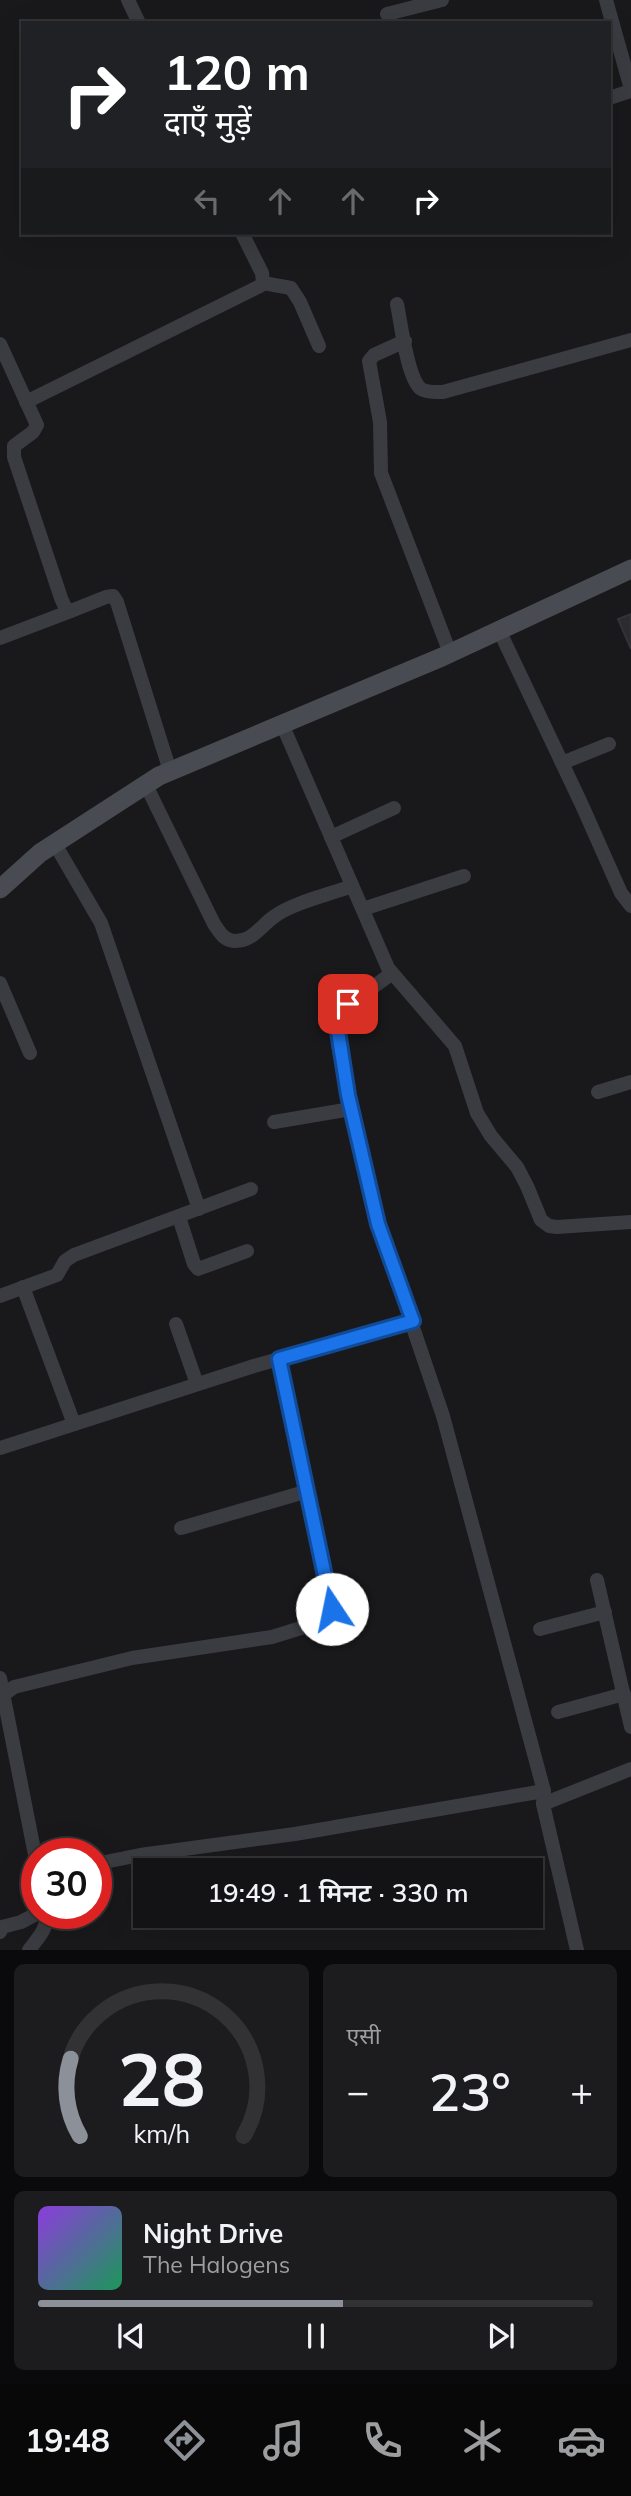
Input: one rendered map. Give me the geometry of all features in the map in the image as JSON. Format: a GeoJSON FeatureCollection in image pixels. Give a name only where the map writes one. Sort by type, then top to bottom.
{"type":"FeatureCollection","features":[{"type":"Feature","properties":{"kind":"street"},"geometry":{"type":"LineString","coordinates":[[128,0],[138,21]]}},
{"type":"Feature","properties":{"kind":"street"},"geometry":{"type":"LineString","coordinates":[[387,14],[442,0]]}},
{"type":"Feature","properties":{"kind":"street"},"geometry":{"type":"LineString","coordinates":[[606,0],[631,90],[611,97]]}},
{"type":"Feature","properties":{"kind":"street"},"geometry":{"type":"LineString","coordinates":[[243,235],[262,273],[263,283]]}},
{"type":"Feature","properties":{"kind":"street"},"geometry":{"type":"LineString","coordinates":[[263,283],[290,288],[300,302],[319,346]]}},
{"type":"Feature","properties":{"kind":"street"},"geometry":{"type":"LineString","coordinates":[[26,402],[255,290],[263,283]]}},
{"type":"Feature","properties":{"kind":"street"},"geometry":{"type":"LineString","coordinates":[[397,304],[416,382],[419,388],[434,392],[443,392],[631,341]]}},
{"type":"Feature","properties":{"kind":"street"},"geometry":{"type":"LineString","coordinates":[[405,341],[374,355],[369,361],[380,422],[381,473],[450,653]]}},
{"type":"Feature","properties":{"kind":"street"},"geometry":{"type":"LineString","coordinates":[[0,344],[37,425],[33,432],[15,446],[14,457],[61,598],[65,607],[71,611]]}},
{"type":"Feature","properties":{"kind":"street"},"geometry":{"type":"LineString","coordinates":[[0,889],[40,853],[170,771],[450,653],[631,569]]}},
{"type":"Feature","properties":{"kind":"street"},"geometry":{"type":"LineString","coordinates":[[1,638],[113,596],[170,771]]}},
{"type":"Feature","properties":{"kind":"street"},"geometry":{"type":"LineString","coordinates":[[499,630],[621,893],[631,906]]}},
{"type":"Feature","properties":{"kind":"street"},"geometry":{"type":"LineString","coordinates":[[282,724],[391,974],[455,1046],[477,1113],[491,1136],[517,1167],[541,1220],[549,1226],[557,1227],[631,1222]]}},
{"type":"Feature","properties":{"kind":"street"},"geometry":{"type":"LineString","coordinates":[[562,763],[609,744]]}},
{"type":"Feature","properties":{"kind":"street"},"geometry":{"type":"LineString","coordinates":[[146,785],[214,924],[223,937],[233,941],[245,939],[257,933],[275,916],[352,886]]}},
{"type":"Feature","properties":{"kind":"street"},"geometry":{"type":"LineString","coordinates":[[331,837],[394,808]]}},
{"type":"Feature","properties":{"kind":"street"},"geometry":{"type":"LineString","coordinates":[[55,844],[101,923],[199,1209]]}},
{"type":"Feature","properties":{"kind":"street"},"geometry":{"type":"LineString","coordinates":[[363,909],[464,876]]}},
{"type":"Feature","properties":{"kind":"street"},"geometry":{"type":"LineString","coordinates":[[391,974],[348,1004],[338,1017],[337,1035],[351,1109],[378,1224],[443,1416],[544,1798],[577,1950]]}},
{"type":"Feature","properties":{"kind":"street"},"geometry":{"type":"LineString","coordinates":[[0,983],[30,1053]]}},
{"type":"Feature","properties":{"kind":"street"},"geometry":{"type":"LineString","coordinates":[[598,1092],[631,1082]]}},
{"type":"Feature","properties":{"kind":"street"},"geometry":{"type":"LineString","coordinates":[[274,1122],[351,1109]]}},
{"type":"Feature","properties":{"kind":"street"},"geometry":{"type":"LineString","coordinates":[[0,1296],[57,1275],[65,1261],[74,1255],[251,1189]]}},
{"type":"Feature","properties":{"kind":"street"},"geometry":{"type":"LineString","coordinates":[[179,1217],[198,1269],[247,1251]]}},
{"type":"Feature","properties":{"kind":"street"},"geometry":{"type":"LineString","coordinates":[[23,1287],[75,1424]]}},
{"type":"Feature","properties":{"kind":"street"},"geometry":{"type":"LineString","coordinates":[[0,1448],[197,1384],[413,1321]]}},
{"type":"Feature","properties":{"kind":"street"},"geometry":{"type":"LineString","coordinates":[[176,1324],[197,1384]]}},
{"type":"Feature","properties":{"kind":"street"},"geometry":{"type":"LineString","coordinates":[[2,1696],[14,1687],[132,1658],[272,1637],[330,1619],[332,1609],[279,1359]]}},
{"type":"Feature","properties":{"kind":"street"},"geometry":{"type":"LineString","coordinates":[[181,1528],[308,1491]]}},
{"type":"Feature","properties":{"kind":"street"},"geometry":{"type":"LineString","coordinates":[[597,1580],[631,1727]]}},
{"type":"Feature","properties":{"kind":"street"},"geometry":{"type":"LineString","coordinates":[[540,1629],[605,1612]]}},
{"type":"Feature","properties":{"kind":"street"},"geometry":{"type":"LineString","coordinates":[[0,1678],[31,1838]]}},
{"type":"Feature","properties":{"kind":"street"},"geometry":{"type":"LineString","coordinates":[[558,1712],[624,1694]]}},
{"type":"Feature","properties":{"kind":"street"},"geometry":{"type":"LineString","coordinates":[[112,1861],[140,1855],[544,1798],[631,1769]]}},
{"type":"Feature","properties":{"kind":"street"},"geometry":{"type":"LineString","coordinates":[[0,1932],[2,1927],[21,1922]]}},
{"type":"Feature","properties":{"kind":"street"},"geometry":{"type":"LineString","coordinates":[[29,1950],[44,1929]]}},
{"type":"Feature","properties":{"kind":"building"},"geometry":{"type":"Polygon","coordinates":[[[631,614],[631,649],[618,619],[631,614]]]}},
{"type":"Feature","properties":{"kind":"route"},"geometry":{"type":"LineString","coordinates":[[332,1609],[279,1359],[413,1321],[378,1224],[348,1095],[337,1035],[338,1017],[348,1004]]}}]}
